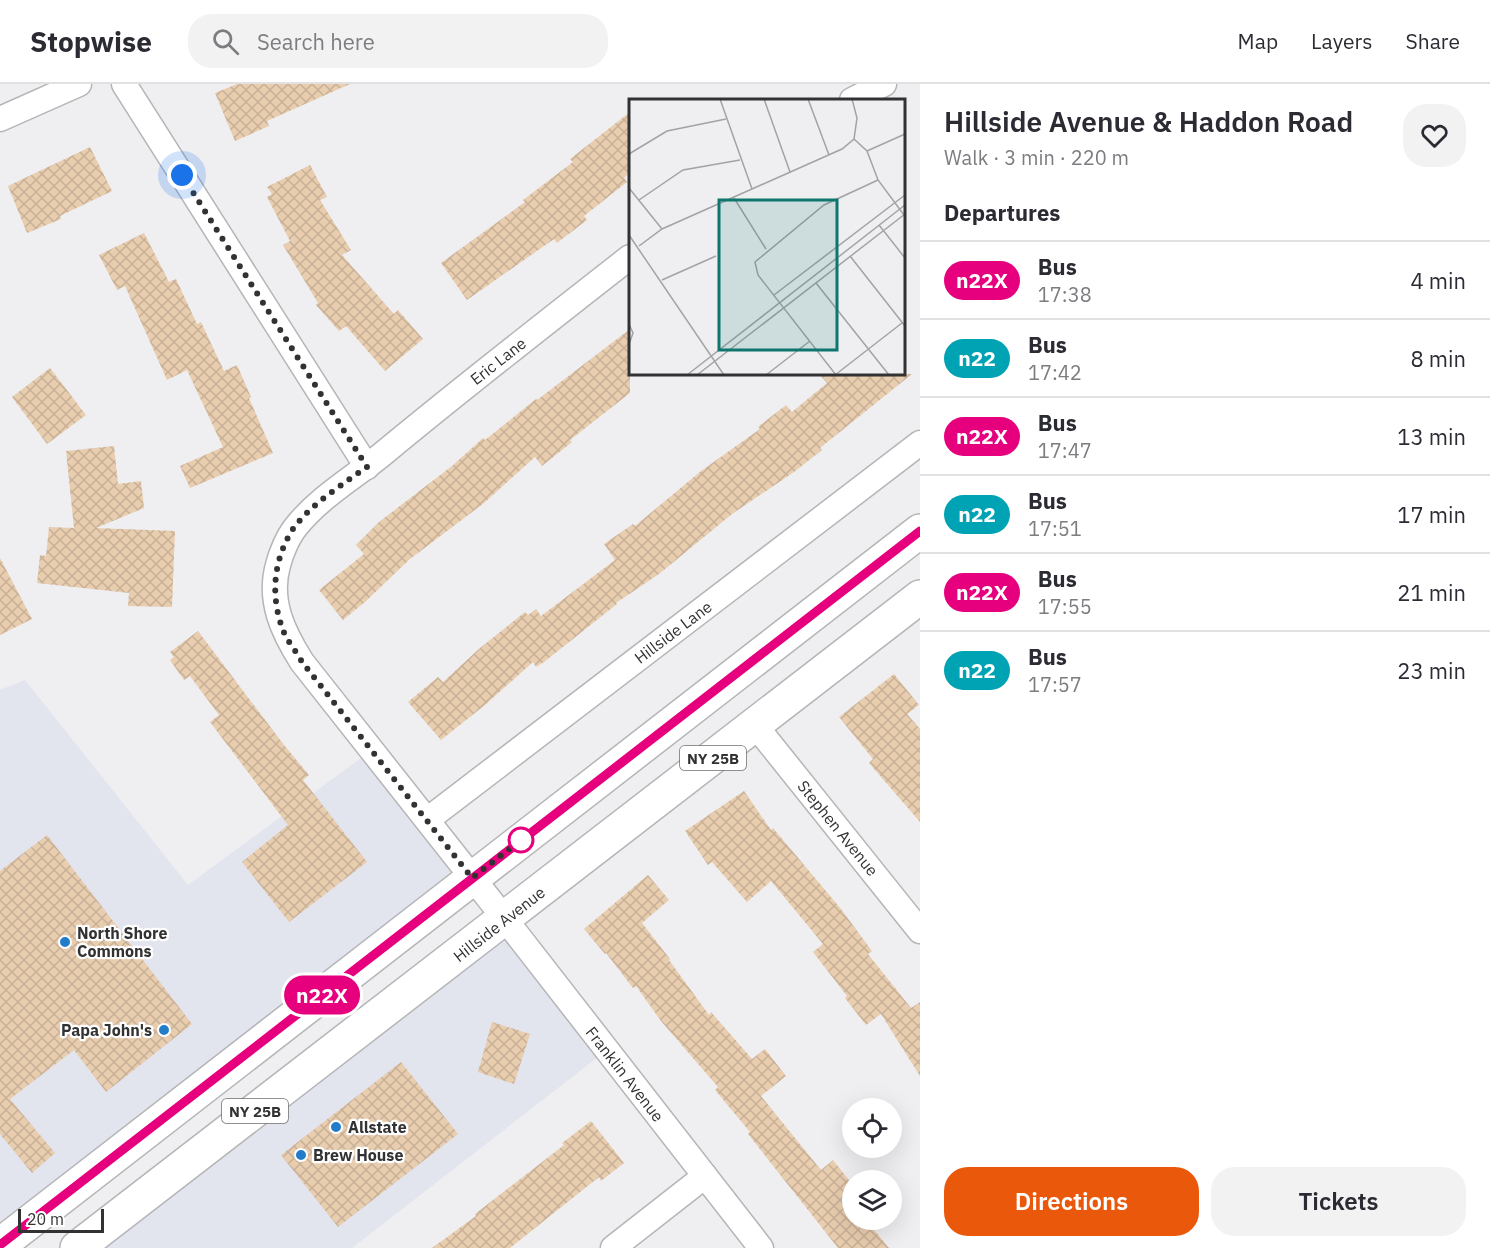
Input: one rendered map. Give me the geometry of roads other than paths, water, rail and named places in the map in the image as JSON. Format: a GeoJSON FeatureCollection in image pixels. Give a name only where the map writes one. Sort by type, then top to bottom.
{"type":"FeatureCollection","features":[{"type":"Feature","properties":{"kind":"main road","name":"Hillside Avenue"},"geometry":{"type":"LineString","coordinates":[[77,1248],[920,531]]}},
{"type":"Feature","properties":{"kind":"main road","name":"Hillside Avenue"},"geometry":{"type":"LineString","coordinates":[[0,1245],[489,899],[755,725],[920,597]]}},
{"type":"Feature","properties":{"kind":"street"},"geometry":{"type":"LineString","coordinates":[[0,119],[79,84]]}},
{"type":"Feature","properties":{"kind":"street"},"geometry":{"type":"LineString","coordinates":[[124,84],[367,467]]}},
{"type":"Feature","properties":{"kind":"street"},"geometry":{"type":"LineString","coordinates":[[854,99],[884,84]]}},
{"type":"Feature","properties":{"kind":"street","name":"Eric Lane"},"geometry":{"type":"LineString","coordinates":[[427,820],[302,662],[286,636],[277,610],[274,584],[278,563],[294,529],[324,498],[367,467],[443,404],[629,258]]}},
{"type":"Feature","properties":{"kind":"street","name":"Hillside Lane"},"geometry":{"type":"LineString","coordinates":[[427,820],[920,444]]}},
{"type":"Feature","properties":{"kind":"street","name":"Stephen Avenue"},"geometry":{"type":"LineString","coordinates":[[755,725],[920,931]]}},
{"type":"Feature","properties":{"kind":"street","name":"Franklin Avenue"},"geometry":{"type":"LineString","coordinates":[[427,820],[761,1248]]}},
{"type":"Feature","properties":{"kind":"street"},"geometry":{"type":"LineString","coordinates":[[614,1248],[705,1176]]}},
{"type":"Feature","properties":{"kind":"place","name":"North Shore Commons"},"geometry":{"type":"Point","coordinates":[65,942]}},
{"type":"Feature","properties":{"kind":"place","name":"Papa John's"},"geometry":{"type":"Point","coordinates":[164,1030]}},
{"type":"Feature","properties":{"kind":"place","name":"Allstate"},"geometry":{"type":"Point","coordinates":[336,1127]}},
{"type":"Feature","properties":{"kind":"place","name":"Brew House"},"geometry":{"type":"Point","coordinates":[301,1155]}}]}
